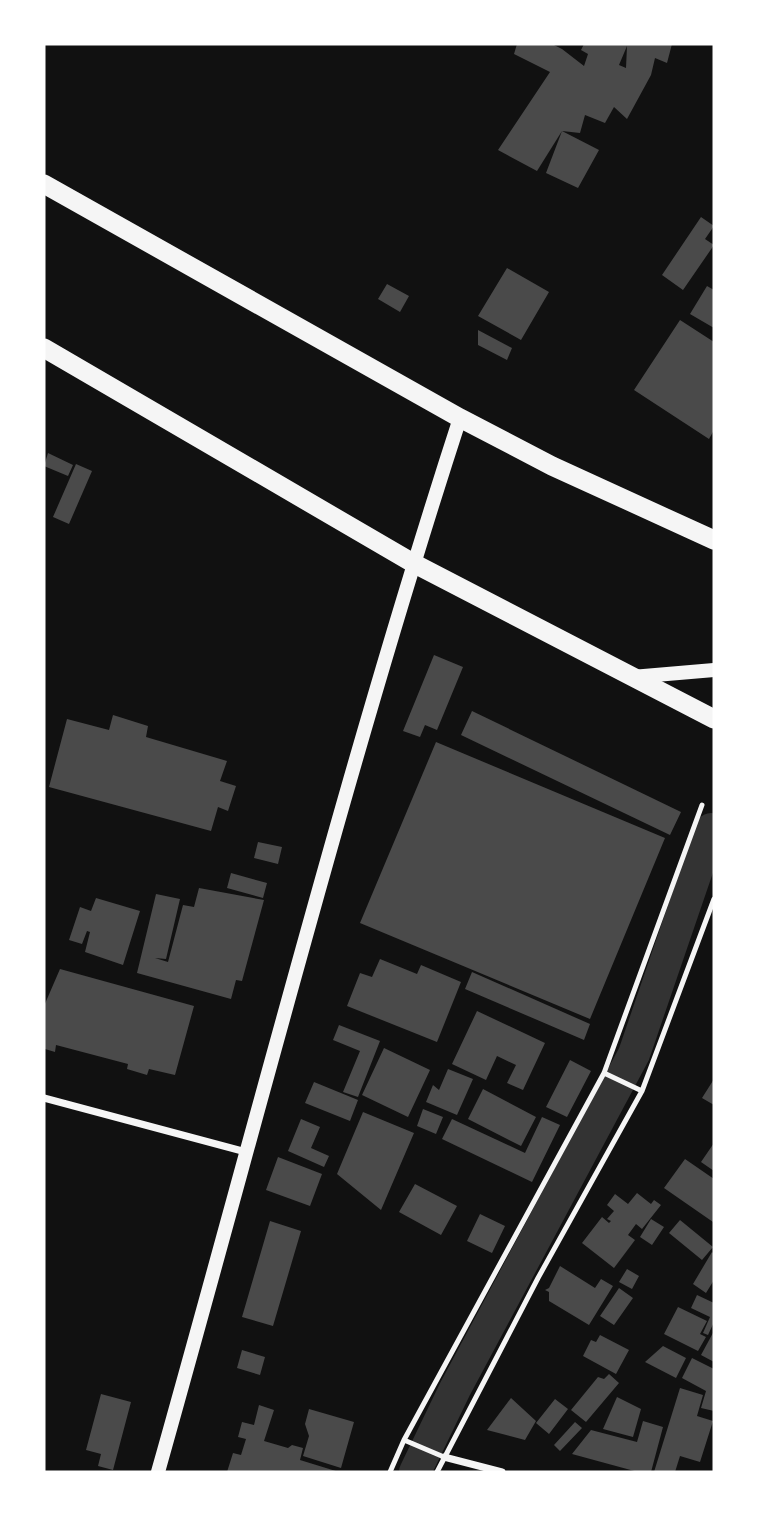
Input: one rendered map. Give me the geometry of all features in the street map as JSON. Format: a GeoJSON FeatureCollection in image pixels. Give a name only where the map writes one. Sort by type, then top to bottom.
{"type":"FeatureCollection","features":[{"type":"Feature","properties":{"kind":"highway"},"geometry":{"type":"LineString","coordinates":[[44,184],[460,418],[542,461],[714,540]]}},
{"type":"Feature","properties":{"kind":"highway"},"geometry":{"type":"LineString","coordinates":[[44,348],[413,563],[714,719]]}},
{"type":"Feature","properties":{"kind":"main road"},"geometry":{"type":"LineString","coordinates":[[158,1472],[413,563],[460,418]]}},
{"type":"Feature","properties":{"kind":"main road"},"geometry":{"type":"LineString","coordinates":[[631,678],[714,670]]}},
{"type":"Feature","properties":{"kind":"street"},"geometry":{"type":"LineString","coordinates":[[44,1098],[246,1152]]}},
{"type":"Feature","properties":{"kind":"street"},"geometry":{"type":"LineString","coordinates":[[440,1456],[502,1472]]}},
{"type":"Feature","properties":{"kind":"lane"},"geometry":{"type":"LineString","coordinates":[[390,1472],[404,1440],[604,1073],[702,805]]}},
{"type":"Feature","properties":{"kind":"lane"},"geometry":{"type":"LineString","coordinates":[[438,1472],[440,1456],[642,1091],[714,899]]}},
{"type":"Feature","properties":{"kind":"lane"},"geometry":{"type":"LineString","coordinates":[[604,1073],[642,1091]]}},
{"type":"Feature","properties":{"kind":"lane"},"geometry":{"type":"LineString","coordinates":[[404,1440],[440,1456]]}},
{"type":"Feature","properties":{"kind":"building"},"geometry":{"type":"Polygon","coordinates":[[[517,44],[552,44],[584,66],[588,54],[581,50],[584,44],[672,44],[667,63],[655,58],[651,75],[627,119],[614,107],[605,123],[585,115],[580,133],[562,131],[537,171],[498,150],[550,72],[514,54],[517,44]],[[627,46],[619,65],[626,68],[627,46]]]}},
{"type":"Feature","properties":{"kind":"building"},"geometry":{"type":"Polygon","coordinates":[[[562,131],[599,150],[578,188],[546,173],[562,131]]]}},
{"type":"Feature","properties":{"kind":"building"},"geometry":{"type":"Polygon","coordinates":[[[701,217],[714,226],[705,239],[714,245],[683,290],[662,275],[701,217]]]}},
{"type":"Feature","properties":{"kind":"building"},"geometry":{"type":"Polygon","coordinates":[[[507,268],[549,292],[521,340],[478,316],[507,268]]]}},
{"type":"Feature","properties":{"kind":"building"},"geometry":{"type":"Polygon","coordinates":[[[387,284],[409,296],[400,312],[378,299],[387,284]]]}},
{"type":"Feature","properties":{"kind":"building"},"geometry":{"type":"Polygon","coordinates":[[[707,286],[714,290],[714,328],[690,314],[707,286]]]}},
{"type":"Feature","properties":{"kind":"building"},"geometry":{"type":"Polygon","coordinates":[[[680,320],[714,342],[714,430],[709,439],[634,390],[680,320]]]}},
{"type":"Feature","properties":{"kind":"building"},"geometry":{"type":"Polygon","coordinates":[[[478,330],[512,348],[507,360],[478,345],[478,330]]]}},
{"type":"Feature","properties":{"kind":"building"},"geometry":{"type":"Polygon","coordinates":[[[48,453],[73,465],[68,476],[44,466],[48,453]]]}},
{"type":"Feature","properties":{"kind":"building"},"geometry":{"type":"Polygon","coordinates":[[[76,464],[92,471],[69,524],[53,517],[76,464]]]}},
{"type":"Feature","properties":{"kind":"building"},"geometry":{"type":"Polygon","coordinates":[[[434,655],[463,667],[437,730],[425,725],[420,737],[403,731],[434,655]]]}},
{"type":"Feature","properties":{"kind":"building"},"geometry":{"type":"Polygon","coordinates":[[[472,711],[681,812],[670,835],[461,735],[472,711]]]}},
{"type":"Feature","properties":{"kind":"building"},"geometry":{"type":"Polygon","coordinates":[[[113,715],[148,726],[146,737],[227,761],[220,781],[236,786],[228,811],[218,807],[211,831],[49,787],[67,719],[109,730],[113,715]]]}},
{"type":"Feature","properties":{"kind":"building"},"geometry":{"type":"Polygon","coordinates":[[[436,742],[665,838],[590,1019],[360,923],[436,742]]]}},
{"type":"Feature","properties":{"kind":"building"},"geometry":{"type":"Polygon","coordinates":[[[258,842],[282,847],[278,864],[254,858],[258,842]]]}},
{"type":"Feature","properties":{"kind":"building"},"geometry":{"type":"Polygon","coordinates":[[[231,873],[267,883],[263,898],[227,888],[231,873]]]}},
{"type":"Feature","properties":{"kind":"building"},"geometry":{"type":"Polygon","coordinates":[[[199,888],[264,900],[242,981],[236,980],[231,999],[137,973],[156,894],[180,899],[166,959],[155,958],[168,962],[183,905],[194,907],[199,888]]]}},
{"type":"Feature","properties":{"kind":"building"},"geometry":{"type":"Polygon","coordinates":[[[96,898],[140,911],[123,965],[85,952],[90,932],[87,931],[82,944],[69,940],[80,907],[91,911],[96,898]]]}},
{"type":"Feature","properties":{"kind":"building"},"geometry":{"type":"Polygon","coordinates":[[[380,959],[417,974],[421,965],[461,982],[437,1042],[347,1006],[360,973],[372,977],[380,959]]]}},
{"type":"Feature","properties":{"kind":"building"},"geometry":{"type":"Polygon","coordinates":[[[60,969],[194,1006],[175,1075],[149,1069],[147,1075],[127,1069],[128,1064],[56,1045],[55,1052],[45,1049],[44,1006],[60,969]]]}},
{"type":"Feature","properties":{"kind":"building"},"geometry":{"type":"Polygon","coordinates":[[[472,972],[590,1024],[584,1040],[465,989],[472,972]]]}},
{"type":"Feature","properties":{"kind":"building"},"geometry":{"type":"Polygon","coordinates":[[[477,1011],[545,1043],[523,1090],[507,1083],[516,1065],[497,1056],[486,1080],[452,1064],[477,1011]]]}},
{"type":"Feature","properties":{"kind":"building"},"geometry":{"type":"Polygon","coordinates":[[[339,1025],[380,1041],[358,1097],[343,1092],[360,1051],[333,1040],[339,1025]]]}},
{"type":"Feature","properties":{"kind":"building"},"geometry":{"type":"Polygon","coordinates":[[[384,1048],[430,1070],[408,1117],[362,1095],[384,1048]]]}},
{"type":"Feature","properties":{"kind":"building"},"geometry":{"type":"Polygon","coordinates":[[[570,1060],[591,1071],[567,1117],[546,1107],[570,1060]]]}},
{"type":"Feature","properties":{"kind":"building"},"geometry":{"type":"Polygon","coordinates":[[[448,1069],[473,1079],[457,1115],[426,1102],[433,1085],[439,1090],[448,1069]]]}},
{"type":"Feature","properties":{"kind":"building"},"geometry":{"type":"Polygon","coordinates":[[[714,1079],[714,1105],[702,1098],[714,1079]]]}},
{"type":"Feature","properties":{"kind":"building"},"geometry":{"type":"Polygon","coordinates":[[[314,1082],[358,1100],[350,1121],[305,1103],[314,1082]]]}},
{"type":"Feature","properties":{"kind":"building"},"geometry":{"type":"Polygon","coordinates":[[[483,1089],[536,1117],[521,1146],[468,1119],[483,1089]]]}},
{"type":"Feature","properties":{"kind":"building"},"geometry":{"type":"Polygon","coordinates":[[[423,1109],[443,1117],[436,1134],[417,1126],[423,1109]]]}},
{"type":"Feature","properties":{"kind":"building"},"geometry":{"type":"Polygon","coordinates":[[[363,1112],[414,1133],[381,1210],[337,1174],[363,1112]]]}},
{"type":"Feature","properties":{"kind":"building"},"geometry":{"type":"Polygon","coordinates":[[[542,1117],[560,1125],[532,1182],[442,1139],[452,1119],[525,1153],[542,1117]]]}},
{"type":"Feature","properties":{"kind":"building"},"geometry":{"type":"Polygon","coordinates":[[[301,1119],[320,1127],[311,1148],[329,1156],[324,1167],[288,1151],[301,1119]]]}},
{"type":"Feature","properties":{"kind":"building"},"geometry":{"type":"Polygon","coordinates":[[[714,1143],[714,1171],[701,1162],[714,1143]]]}},
{"type":"Feature","properties":{"kind":"building"},"geometry":{"type":"Polygon","coordinates":[[[278,1157],[322,1174],[310,1206],[266,1190],[278,1157]]]}},
{"type":"Feature","properties":{"kind":"building"},"geometry":{"type":"Polygon","coordinates":[[[685,1159],[714,1179],[713,1222],[664,1188],[685,1159]]]}},
{"type":"Feature","properties":{"kind":"building"},"geometry":{"type":"Polygon","coordinates":[[[415,1184],[457,1206],[441,1235],[399,1212],[415,1184]]]}},
{"type":"Feature","properties":{"kind":"building"},"geometry":{"type":"Polygon","coordinates":[[[637,1193],[651,1204],[654,1200],[661,1205],[642,1229],[636,1224],[628,1235],[635,1240],[614,1268],[582,1243],[602,1217],[609,1223],[611,1221],[607,1219],[614,1211],[607,1205],[615,1194],[628,1204],[637,1193]]]}},
{"type":"Feature","properties":{"kind":"building"},"geometry":{"type":"Polygon","coordinates":[[[480,1214],[505,1226],[492,1253],[467,1241],[480,1214]]]}},
{"type":"Feature","properties":{"kind":"building"},"geometry":{"type":"Polygon","coordinates":[[[651,1219],[664,1227],[652,1245],[640,1237],[651,1219]]]}},
{"type":"Feature","properties":{"kind":"building"},"geometry":{"type":"Polygon","coordinates":[[[680,1220],[713,1247],[702,1260],[669,1233],[680,1220]]]}},
{"type":"Feature","properties":{"kind":"building"},"geometry":{"type":"Polygon","coordinates":[[[270,1221],[301,1231],[273,1326],[242,1317],[270,1221]]]}},
{"type":"Feature","properties":{"kind":"building"},"geometry":{"type":"Polygon","coordinates":[[[712,1252],[714,1280],[706,1293],[693,1284],[712,1252]]]}},
{"type":"Feature","properties":{"kind":"building"},"geometry":{"type":"Polygon","coordinates":[[[560,1266],[595,1288],[601,1279],[613,1286],[589,1325],[549,1301],[549,1292],[545,1290],[549,1288],[560,1266]]]}},
{"type":"Feature","properties":{"kind":"building"},"geometry":{"type":"Polygon","coordinates":[[[627,1269],[639,1276],[632,1289],[619,1282],[627,1269]]]}},
{"type":"Feature","properties":{"kind":"building"},"geometry":{"type":"Polygon","coordinates":[[[619,1288],[633,1298],[614,1325],[600,1316],[619,1288]]]}},
{"type":"Feature","properties":{"kind":"building"},"geometry":{"type":"Polygon","coordinates":[[[697,1295],[714,1303],[714,1322],[708,1335],[703,1333],[710,1317],[691,1308],[697,1295]]]}},
{"type":"Feature","properties":{"kind":"building"},"geometry":{"type":"Polygon","coordinates":[[[678,1307],[707,1321],[700,1334],[706,1337],[698,1351],[664,1334],[678,1307]]]}},
{"type":"Feature","properties":{"kind":"building"},"geometry":{"type":"Polygon","coordinates":[[[714,1331],[714,1362],[701,1355],[714,1331]]]}},
{"type":"Feature","properties":{"kind":"building"},"geometry":{"type":"Polygon","coordinates":[[[600,1335],[629,1350],[616,1374],[583,1356],[591,1340],[596,1342],[600,1335]]]}},
{"type":"Feature","properties":{"kind":"building"},"geometry":{"type":"Polygon","coordinates":[[[663,1346],[686,1358],[676,1378],[645,1362],[663,1346]]]}},
{"type":"Feature","properties":{"kind":"building"},"geometry":{"type":"Polygon","coordinates":[[[242,1350],[265,1357],[260,1375],[237,1368],[242,1350]]]}},
{"type":"Feature","properties":{"kind":"building"},"geometry":{"type":"Polygon","coordinates":[[[692,1358],[714,1369],[714,1411],[701,1408],[706,1391],[682,1378],[692,1358]]]}},
{"type":"Feature","properties":{"kind":"building"},"geometry":{"type":"Polygon","coordinates":[[[609,1374],[619,1383],[586,1422],[571,1410],[598,1377],[604,1379],[609,1374]]]}},
{"type":"Feature","properties":{"kind":"building"},"geometry":{"type":"Polygon","coordinates":[[[680,1388],[703,1395],[697,1416],[713,1421],[700,1462],[680,1456],[675,1472],[654,1472],[680,1388]]]}},
{"type":"Feature","properties":{"kind":"building"},"geometry":{"type":"Polygon","coordinates":[[[101,1394],[131,1402],[113,1470],[98,1466],[101,1454],[86,1450],[101,1394]]]}},
{"type":"Feature","properties":{"kind":"building"},"geometry":{"type":"Polygon","coordinates":[[[617,1397],[641,1409],[633,1437],[603,1429],[617,1397]]]}},
{"type":"Feature","properties":{"kind":"building"},"geometry":{"type":"Polygon","coordinates":[[[511,1398],[536,1421],[525,1440],[487,1430],[511,1398]]]}},
{"type":"Feature","properties":{"kind":"building"},"geometry":{"type":"Polygon","coordinates":[[[555,1399],[568,1409],[549,1434],[536,1423],[555,1399]]]}},
{"type":"Feature","properties":{"kind":"building"},"geometry":{"type":"Polygon","coordinates":[[[259,1405],[274,1410],[264,1441],[288,1448],[292,1445],[303,1448],[300,1460],[339,1472],[227,1472],[233,1453],[241,1455],[246,1439],[238,1437],[242,1422],[254,1425],[259,1405]]]}},
{"type":"Feature","properties":{"kind":"building"},"geometry":{"type":"Polygon","coordinates":[[[309,1409],[354,1422],[341,1468],[303,1456],[309,1436],[305,1424],[309,1409]]]}},
{"type":"Feature","properties":{"kind":"building"},"geometry":{"type":"Polygon","coordinates":[[[643,1421],[663,1427],[651,1472],[638,1472],[572,1454],[591,1430],[637,1442],[643,1421]]]}},
{"type":"Feature","properties":{"kind":"building"},"geometry":{"type":"Polygon","coordinates":[[[575,1422],[582,1428],[560,1451],[554,1445],[575,1422]]]}},
{"type":"Feature","properties":{"kind":"waterway"},"geometry":{"type":"LineString","coordinates":[[415,1472],[455,1389],[634,1054],[711,829]]}}]}
